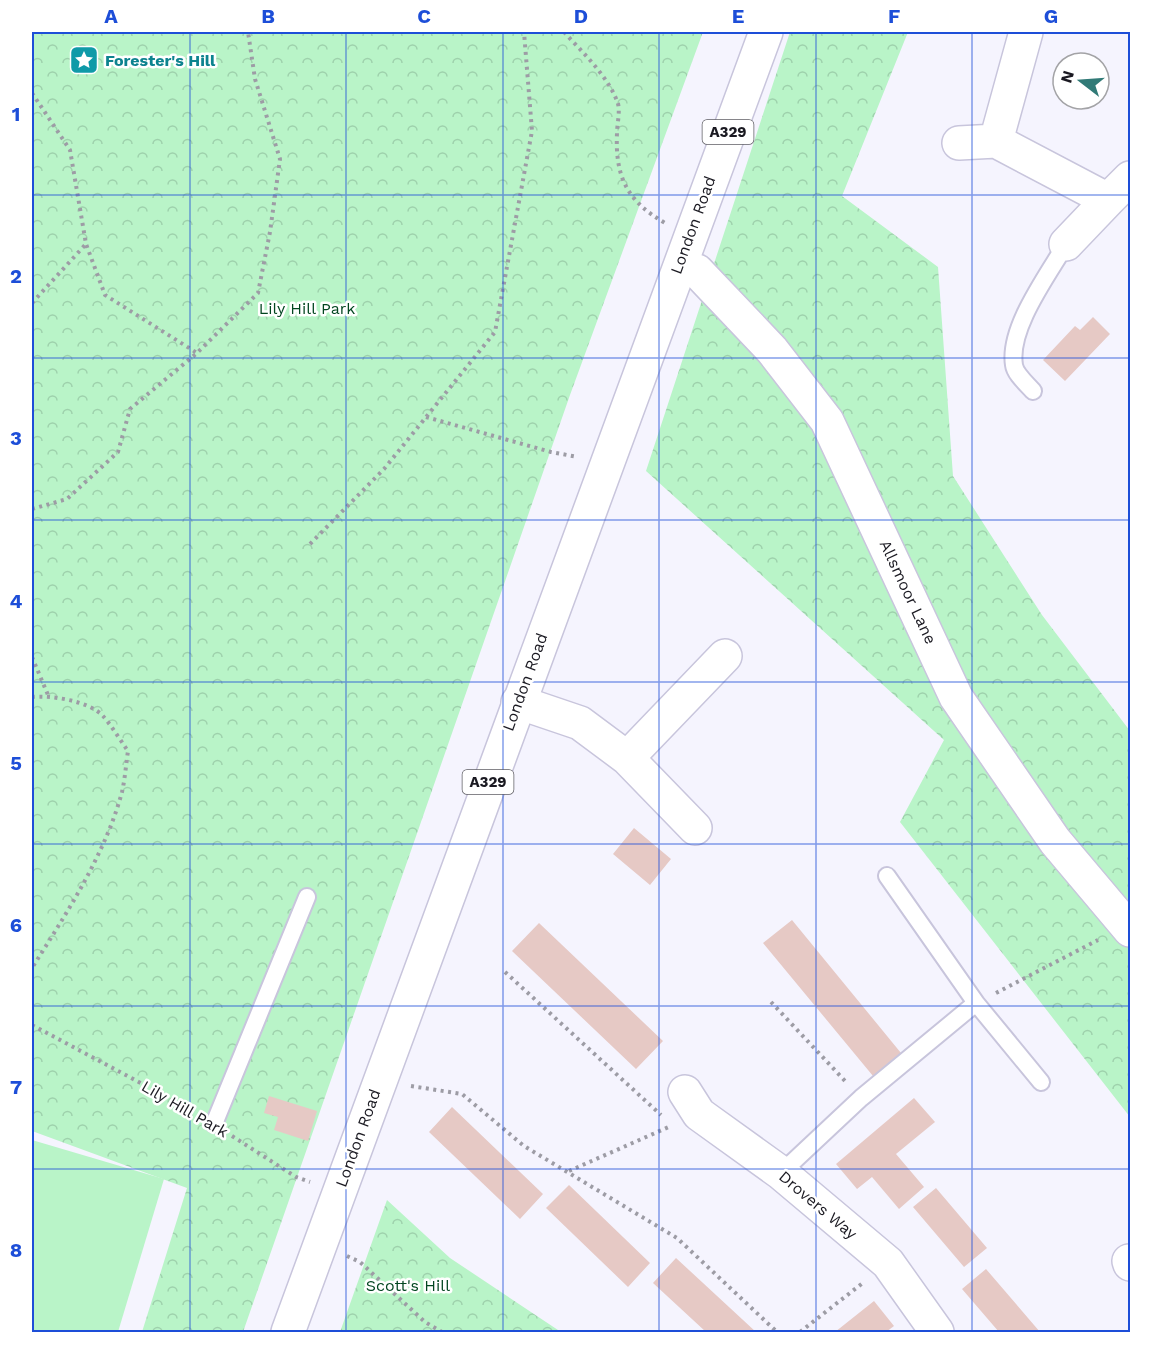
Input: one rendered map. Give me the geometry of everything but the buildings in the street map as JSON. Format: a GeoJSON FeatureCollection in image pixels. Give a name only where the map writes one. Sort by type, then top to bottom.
{"type":"FeatureCollection","features":[{"type":"Feature","properties":{"kind":"street","name":"London Road"},"geometry":{"type":"LineString","coordinates":[[288,1332],[328,1189],[688,268],[766,32]]}},
{"type":"Feature","properties":{"kind":"street"},"geometry":{"type":"LineString","coordinates":[[996,141],[1026,32]]}},
{"type":"Feature","properties":{"kind":"street"},"geometry":{"type":"LineString","coordinates":[[958,143],[996,141],[1107,200]]}},
{"type":"Feature","properties":{"kind":"street"},"geometry":{"type":"LineString","coordinates":[[1066,244],[1131,178]]}},
{"type":"Feature","properties":{"kind":"street","name":"Allsmoor Lane"},"geometry":{"type":"LineString","coordinates":[[688,268],[772,350],[827,421],[956,697],[1055,841],[1129,927]]}},
{"type":"Feature","properties":{"kind":"street"},"geometry":{"type":"LineString","coordinates":[[627,758],[725,656]]}},
{"type":"Feature","properties":{"kind":"street"},"geometry":{"type":"LineString","coordinates":[[518,702],[580,723],[627,758],[695,828]]}},
{"type":"Feature","properties":{"kind":"street","name":"Drovers Way"},"geometry":{"type":"LineString","coordinates":[[686,1111],[781,1173],[888,1263],[937,1332]]}},
{"type":"Feature","properties":{"kind":"lane"},"geometry":{"type":"LineString","coordinates":[[1033,391],[1014,368],[1014,348],[1019,328],[1066,244]]}},
{"type":"Feature","properties":{"kind":"lane"},"geometry":{"type":"LineString","coordinates":[[887,876],[976,1003],[1041,1082]]}},
{"type":"Feature","properties":{"kind":"lane"},"geometry":{"type":"LineString","coordinates":[[214,1124],[307,897]]}},
{"type":"Feature","properties":{"kind":"lane"},"geometry":{"type":"LineString","coordinates":[[781,1173],[861,1098],[976,1003]]}},
{"type":"Feature","properties":{"kind":"path"},"geometry":{"type":"LineString","coordinates":[[32,509],[67,499],[118,452],[130,409],[196,353],[258,293],[270,232],[280,159],[255,79],[248,32]]}},
{"type":"Feature","properties":{"kind":"path"},"geometry":{"type":"LineString","coordinates":[[310,544],[384,469],[495,333],[532,131],[524,32]]}},
{"type":"Feature","properties":{"kind":"path"},"geometry":{"type":"LineString","coordinates":[[564,32],[597,69],[618,102],[616,156],[625,187],[645,211],[669,225]]}},
{"type":"Feature","properties":{"kind":"path"},"geometry":{"type":"LineString","coordinates":[[32,93],[70,150],[86,244],[105,295],[196,353]]}},
{"type":"Feature","properties":{"kind":"path"},"geometry":{"type":"LineString","coordinates":[[32,303],[86,244]]}},
{"type":"Feature","properties":{"kind":"path"},"geometry":{"type":"LineString","coordinates":[[426,417],[551,452],[585,458]]}},
{"type":"Feature","properties":{"kind":"path"},"geometry":{"type":"LineString","coordinates":[[32,657],[48,695]]}},
{"type":"Feature","properties":{"kind":"path"},"geometry":{"type":"LineString","coordinates":[[32,697],[48,695],[68,699],[101,714],[128,751],[122,791],[105,839],[53,935],[32,968]]}},
{"type":"Feature","properties":{"kind":"path"},"geometry":{"type":"LineString","coordinates":[[976,1003],[1129,927]]}},
{"type":"Feature","properties":{"kind":"path"},"geometry":{"type":"LineString","coordinates":[[505,972],[686,1111],[569,1172]]}},
{"type":"Feature","properties":{"kind":"path"},"geometry":{"type":"LineString","coordinates":[[771,1002],[861,1098]]}},
{"type":"Feature","properties":{"kind":"path","name":"Lily Hill Park"},"geometry":{"type":"LineString","coordinates":[[32,1025],[177,1102],[296,1177],[328,1189]]}},
{"type":"Feature","properties":{"kind":"path"},"geometry":{"type":"LineString","coordinates":[[408,1086],[462,1094],[524,1146],[677,1238],[777,1332]]}},
{"type":"Feature","properties":{"kind":"path"},"geometry":{"type":"LineString","coordinates":[[344,1255],[360,1262],[425,1322],[442,1332]]}},
{"type":"Feature","properties":{"kind":"path"},"geometry":{"type":"LineString","coordinates":[[800,1332],[888,1263]]}},
{"type":"Feature","properties":{"kind":"green space","name":"Lily Hill Park"},"geometry":{"type":"Polygon","coordinates":[[[32,32],[703,32],[570,395],[243,1332],[142,1332],[187,1188],[32,1131],[32,32]]]}},
{"type":"Feature","properties":{"kind":"green space"},"geometry":{"type":"Polygon","coordinates":[[[790,32],[908,32],[842,196],[938,267],[953,476],[1042,615],[1130,731],[1130,1117],[900,822],[944,740],[646,471],[790,32]]]}},
{"type":"Feature","properties":{"kind":"green space"},"geometry":{"type":"Polygon","coordinates":[[[32,1140],[164,1179],[118,1332],[32,1332],[32,1140]]]}},
{"type":"Feature","properties":{"kind":"green space","name":"Scott's Hill"},"geometry":{"type":"Polygon","coordinates":[[[387,1200],[450,1258],[561,1332],[340,1332],[387,1200]]]}},
{"type":"Feature","properties":{"kind":"place","name":"Forester's Hill"},"geometry":{"type":"Point","coordinates":[84,60]}}]}
